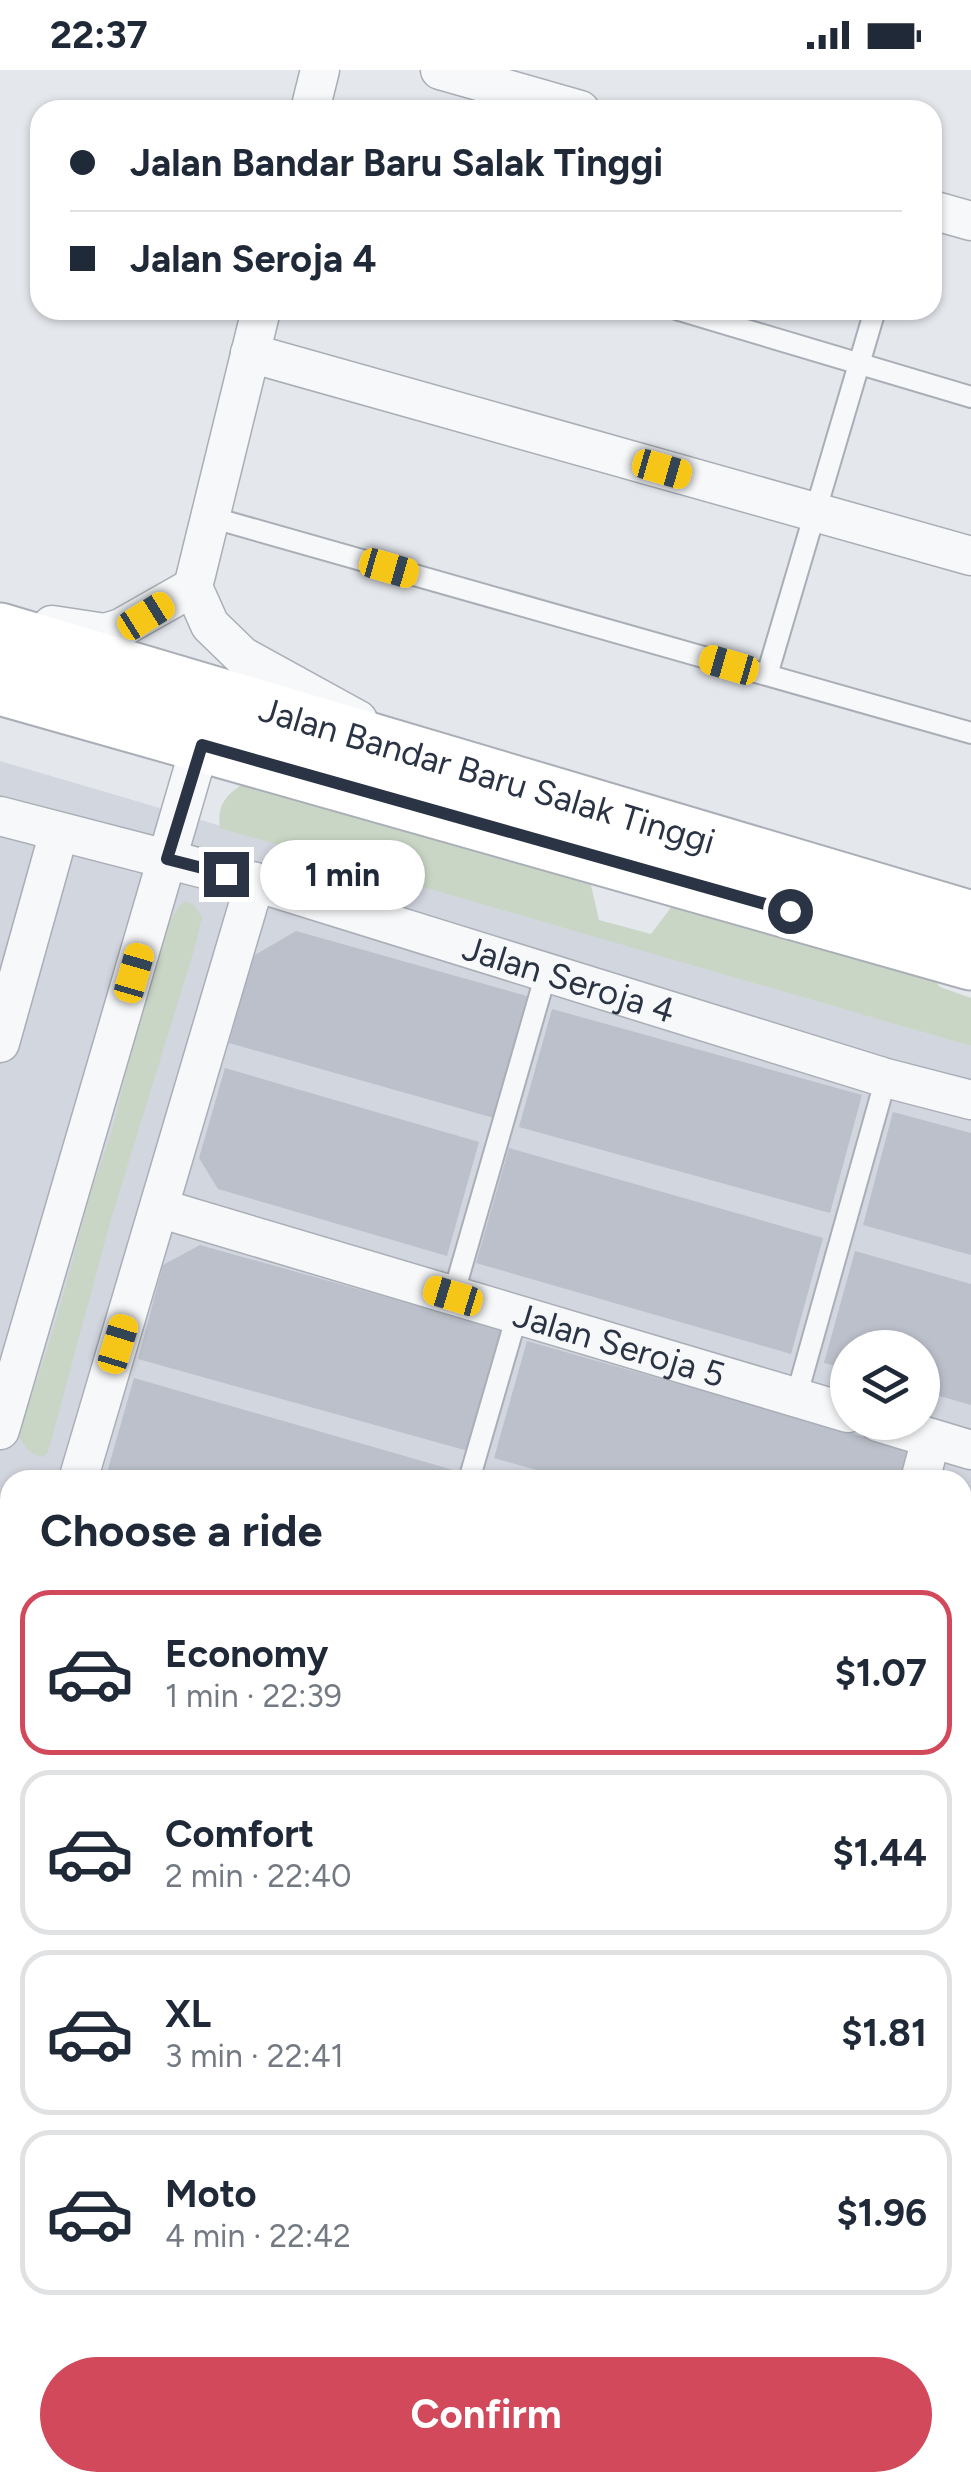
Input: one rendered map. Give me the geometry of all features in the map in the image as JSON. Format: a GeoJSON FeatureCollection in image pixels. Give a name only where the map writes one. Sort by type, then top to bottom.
{"type":"FeatureCollection","features":[{"type":"Feature","properties":{"kind":"main road","name":"Jalan Bandar Baru Salak Tinggi"},"geometry":{"type":"LineString","coordinates":[[0,631],[208,720],[971,962]]}},
{"type":"Feature","properties":{"kind":"main road","name":"Jalan Bandar Baru Salak Tinggi"},"geometry":{"type":"LineString","coordinates":[[0,687],[420,756],[971,919]]}},
{"type":"Feature","properties":{"kind":"street"},"geometry":{"type":"LineString","coordinates":[[312,100],[320,70]]}},
{"type":"Feature","properties":{"kind":"street"},"geometry":{"type":"LineString","coordinates":[[440,70],[545,100]]}},
{"type":"Feature","properties":{"kind":"street"},"geometry":{"type":"LineString","coordinates":[[942,213],[971,221]]}},
{"type":"Feature","properties":{"kind":"street"},"geometry":{"type":"LineString","coordinates":[[258,320],[192,587],[210,625],[242,656],[420,756]]}},
{"type":"Feature","properties":{"kind":"street"},"geometry":{"type":"LineString","coordinates":[[250,354],[971,556]]}},
{"type":"Feature","properties":{"kind":"street"},"geometry":{"type":"LineString","coordinates":[[0,618],[105,633],[146,616],[192,587]]}},
{"type":"Feature","properties":{"kind":"street"},"geometry":{"type":"LineString","coordinates":[[0,1430],[208,720]]}},
{"type":"Feature","properties":{"kind":"street","name":"Jalan Seroja 4"},"geometry":{"type":"LineString","coordinates":[[0,816],[255,882],[886,1078],[971,1100]]}},
{"type":"Feature","properties":{"kind":"street"},"geometry":{"type":"LineString","coordinates":[[0,1043],[59,832]]}},
{"type":"Feature","properties":{"kind":"street"},"geometry":{"type":"LineString","coordinates":[[81,1470],[255,882]]}},
{"type":"Feature","properties":{"kind":"street","name":"Jalan Seroja 5"},"geometry":{"type":"LineString","coordinates":[[159,1208],[830,1408]]}},
{"type":"Feature","properties":{"kind":"street"},"geometry":{"type":"LineString","coordinates":[[923,1470],[930,1440]]}},
{"type":"Feature","properties":{"kind":"street"},"geometry":{"type":"LineString","coordinates":[[938,1440],[971,1450]]}},
{"type":"Feature","properties":{"kind":"lane"},"geometry":{"type":"LineString","coordinates":[[711,320],[971,398]]}},
{"type":"Feature","properties":{"kind":"lane"},"geometry":{"type":"LineString","coordinates":[[767,676],[873,320]]}},
{"type":"Feature","properties":{"kind":"lane"},"geometry":{"type":"LineString","coordinates":[[210,517],[971,733]]}},
{"type":"Feature","properties":{"kind":"lane"},"geometry":{"type":"LineString","coordinates":[[453,1296],[547,970]]}},
{"type":"Feature","properties":{"kind":"lane"},"geometry":{"type":"LineString","coordinates":[[796,1398],[886,1078]]}},
{"type":"Feature","properties":{"kind":"lane"},"geometry":{"type":"LineString","coordinates":[[472,1470],[517,1315]]}},
{"type":"Feature","properties":{"kind":"shaded area"},"geometry":{"type":"Polygon","coordinates":[[[0,761],[971,1046],[971,1470],[0,1470],[0,761]]]}},
{"type":"Feature","properties":{"kind":"green space"},"geometry":{"type":"Polygon","coordinates":[[[253,778],[588,872],[599,920],[651,934],[678,898],[921,965],[940,987],[971,998],[971,1046],[220,828],[223,803],[253,778]]]}},
{"type":"Feature","properties":{"kind":"green space"},"geometry":{"type":"Polygon","coordinates":[[[184,902],[193,904],[202,917],[194,950],[111,1219],[48,1452],[38,1456],[17,1433],[48,1347],[112,1129],[152,969],[162,939],[184,902]]]}},
{"type":"Feature","properties":{"kind":"building"},"geometry":{"type":"Polygon","coordinates":[[[296,931],[527,996],[494,1118],[229,1043],[253,956],[296,931]]]}},
{"type":"Feature","properties":{"kind":"building"},"geometry":{"type":"Polygon","coordinates":[[[552,1009],[862,1095],[830,1213],[519,1127],[552,1009]]]}},
{"type":"Feature","properties":{"kind":"building"},"geometry":{"type":"Polygon","coordinates":[[[225,1068],[479,1142],[447,1256],[218,1189],[199,1158],[225,1068]]]}},
{"type":"Feature","properties":{"kind":"building"},"geometry":{"type":"Polygon","coordinates":[[[893,1112],[971,1133],[971,1255],[863,1225],[893,1112]]]}},
{"type":"Feature","properties":{"kind":"building"},"geometry":{"type":"Polygon","coordinates":[[[509,1148],[823,1238],[791,1354],[476,1263],[509,1148]]]}},
{"type":"Feature","properties":{"kind":"building"},"geometry":{"type":"Polygon","coordinates":[[[200,1245],[501,1329],[468,1451],[138,1359],[163,1265],[200,1245]]]}},
{"type":"Feature","properties":{"kind":"building"},"geometry":{"type":"Polygon","coordinates":[[[855,1251],[971,1284],[971,1405],[940,1396],[940,1330],[833,1330],[855,1251]]]}},
{"type":"Feature","properties":{"kind":"building"},"geometry":{"type":"Polygon","coordinates":[[[527,1341],[830,1427],[830,1440],[875,1440],[910,1450],[905,1470],[537,1470],[494,1458],[527,1341]]]}},
{"type":"Feature","properties":{"kind":"building"},"geometry":{"type":"Polygon","coordinates":[[[830,1341],[830,1364],[824,1363],[830,1341]]]}},
{"type":"Feature","properties":{"kind":"building"},"geometry":{"type":"Polygon","coordinates":[[[134,1378],[453,1470],[109,1470],[134,1378]]]}},
{"type":"Feature","properties":{"kind":"route"},"geometry":{"type":"LineString","coordinates":[[226,874],[167,859],[202,745],[790,911]]}}]}
